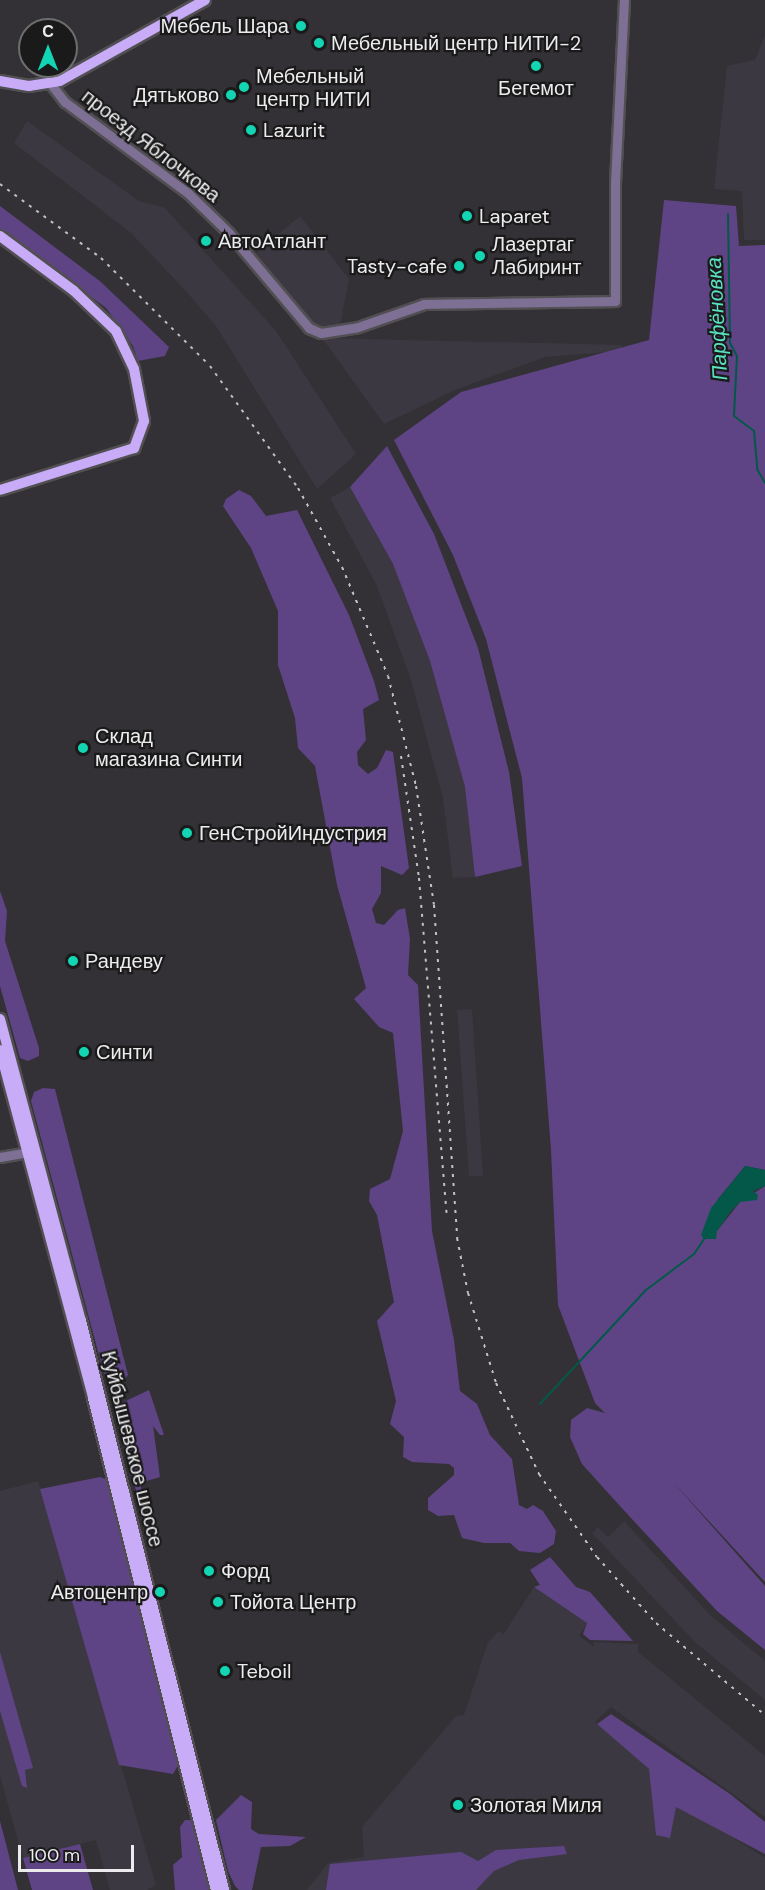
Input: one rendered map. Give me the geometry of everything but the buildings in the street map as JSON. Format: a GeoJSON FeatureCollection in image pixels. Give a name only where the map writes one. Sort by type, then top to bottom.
{"type":"FeatureCollection","features":[{"type":"Feature","properties":{"kind":"main road","name":"проезд Яблочкова"},"geometry":{"type":"LineString","coordinates":[[0,81],[29,86],[50,83],[75,74],[205,0]]}},
{"type":"Feature","properties":{"kind":"main road"},"geometry":{"type":"LineString","coordinates":[[0,74],[50,83]]}},
{"type":"Feature","properties":{"kind":"main road"},"geometry":{"type":"LineString","coordinates":[[0,236],[74,291],[116,331],[129,354],[143,409],[141,435],[134,448],[0,490]]}},
{"type":"Feature","properties":{"kind":"main road","name":"Куйбышевское шоссе"},"geometry":{"type":"LineString","coordinates":[[0,1019],[81,1320],[224,1890]]}},
{"type":"Feature","properties":{"kind":"main road","name":"Куйбышевское шоссе"},"geometry":{"type":"LineString","coordinates":[[0,1050],[216,1890]]}},
{"type":"Feature","properties":{"kind":"street","name":"проезд Яблочкова"},"geometry":{"type":"LineString","coordinates":[[50,83],[65,102],[188,193],[229,233],[309,328],[321,333],[375,322],[424,304],[615,301],[615,183],[624,0]]}},
{"type":"Feature","properties":{"kind":"street"},"geometry":{"type":"LineString","coordinates":[[0,1156],[27,1152]]}},
{"type":"Feature","properties":{"kind":"shaded area"},"geometry":{"type":"Polygon","coordinates":[[[765,35],[765,240],[744,240],[742,191],[714,189],[727,66],[755,60],[765,35]]]}},
{"type":"Feature","properties":{"kind":"shaded area"},"geometry":{"type":"Polygon","coordinates":[[[27,121],[139,201],[165,208],[276,331],[356,454],[317,489],[216,326],[185,290],[130,232],[14,143],[27,121]]]}},
{"type":"Feature","properties":{"kind":"shaded area"},"geometry":{"type":"Polygon","coordinates":[[[664,200],[736,206],[739,246],[765,245],[765,1170],[745,1166],[718,1199],[708,1221],[717,1231],[740,1202],[765,1186],[765,1582],[673,1482],[765,1586],[765,1650],[717,1611],[619,1505],[582,1464],[570,1437],[571,1420],[587,1408],[605,1413],[595,1403],[558,1305],[551,1150],[522,778],[486,639],[453,555],[394,440],[461,392],[649,340],[664,200]]]}},
{"type":"Feature","properties":{"kind":"shaded area"},"geometry":{"type":"Polygon","coordinates":[[[0,206],[101,282],[169,347],[165,356],[138,361],[133,346],[106,308],[0,229],[0,206]]]}},
{"type":"Feature","properties":{"kind":"shaded area"},"geometry":{"type":"Polygon","coordinates":[[[300,216],[349,279],[340,326],[315,326],[256,253],[300,216]]]}},
{"type":"Feature","properties":{"kind":"shaded area"},"geometry":{"type":"Polygon","coordinates":[[[322,338],[621,345],[621,351],[545,357],[457,389],[384,424],[322,338]]]}},
{"type":"Feature","properties":{"kind":"shaded area"},"geometry":{"type":"Polygon","coordinates":[[[387,446],[434,534],[478,648],[509,772],[522,866],[475,877],[465,787],[430,661],[393,564],[350,487],[387,446]]]}},
{"type":"Feature","properties":{"kind":"shaded area"},"geometry":{"type":"Polygon","coordinates":[[[350,487],[393,564],[430,661],[465,787],[475,877],[453,878],[443,798],[411,680],[377,586],[330,498],[350,487]]]}},
{"type":"Feature","properties":{"kind":"shaded area"},"geometry":{"type":"Polygon","coordinates":[[[239,490],[251,496],[266,516],[297,510],[349,615],[374,681],[379,700],[363,709],[366,740],[357,752],[358,765],[368,774],[377,768],[386,750],[393,752],[409,868],[402,875],[381,866],[381,893],[372,909],[376,923],[384,925],[398,910],[405,908],[410,939],[408,975],[418,985],[432,1231],[454,1340],[460,1391],[477,1404],[490,1435],[512,1459],[519,1505],[527,1509],[533,1505],[543,1511],[556,1531],[554,1544],[540,1553],[519,1551],[510,1543],[484,1543],[462,1538],[454,1515],[438,1516],[428,1510],[428,1498],[454,1475],[454,1468],[449,1464],[412,1462],[403,1457],[404,1437],[390,1424],[396,1401],[377,1321],[394,1302],[377,1215],[369,1201],[370,1189],[390,1179],[403,1131],[393,1033],[379,1027],[354,999],[366,988],[337,885],[315,766],[298,748],[295,718],[278,665],[278,611],[251,548],[223,506],[226,499],[239,490]]]}},
{"type":"Feature","properties":{"kind":"shaded area"},"geometry":{"type":"Polygon","coordinates":[[[0,891],[7,911],[5,941],[39,1048],[39,1056],[28,1061],[20,1058],[0,986],[0,891]]]}},
{"type":"Feature","properties":{"kind":"shaded area"},"geometry":{"type":"Polygon","coordinates":[[[472,1009],[483,1176],[469,1176],[457,1010],[472,1009]]]}},
{"type":"Feature","properties":{"kind":"shaded area"},"geometry":{"type":"Polygon","coordinates":[[[43,1088],[55,1089],[128,1375],[123,1381],[113,1382],[104,1374],[31,1101],[34,1092],[43,1088]]]}},
{"type":"Feature","properties":{"kind":"shaded area"},"geometry":{"type":"Polygon","coordinates":[[[745,1166],[765,1170],[765,1186],[753,1191],[758,1195],[757,1200],[740,1202],[731,1211],[717,1231],[716,1239],[704,1239],[701,1235],[711,1208],[745,1166]]]}},
{"type":"Feature","properties":{"kind":"shaded area"},"geometry":{"type":"Polygon","coordinates":[[[149,1390],[164,1435],[160,1435],[153,1426],[160,1477],[140,1483],[144,1499],[139,1501],[113,1407],[149,1390]]]}},
{"type":"Feature","properties":{"kind":"shaded area"},"geometry":{"type":"Polygon","coordinates":[[[100,1477],[108,1480],[179,1764],[173,1774],[119,1765],[40,1489],[100,1477]]]}},
{"type":"Feature","properties":{"kind":"shaded area"},"geometry":{"type":"Polygon","coordinates":[[[38,1481],[156,1885],[147,1890],[110,1890],[96,1840],[23,1858],[0,1776],[0,1491],[38,1481]]]}},
{"type":"Feature","properties":{"kind":"shaded area"},"geometry":{"type":"Polygon","coordinates":[[[624,1521],[710,1615],[765,1661],[765,1700],[695,1642],[592,1533],[598,1527],[608,1537],[624,1521]]]}},
{"type":"Feature","properties":{"kind":"shaded area"},"geometry":{"type":"Polygon","coordinates":[[[550,1557],[576,1587],[590,1592],[633,1641],[590,1640],[583,1634],[587,1623],[534,1587],[540,1585],[530,1570],[550,1557]]]}},
{"type":"Feature","properties":{"kind":"shaded area"},"geometry":{"type":"Polygon","coordinates":[[[534,1587],[587,1623],[579,1636],[594,1647],[594,1642],[638,1644],[638,1652],[765,1756],[765,1817],[611,1707],[595,1722],[713,1825],[765,1858],[765,1890],[307,1890],[328,1863],[364,1857],[362,1827],[456,1716],[464,1715],[488,1642],[499,1631],[503,1635],[534,1587]]]}},
{"type":"Feature","properties":{"kind":"shaded area"},"geometry":{"type":"Polygon","coordinates":[[[0,1652],[33,1768],[25,1770],[27,1788],[22,1786],[0,1711],[0,1652]]]}},
{"type":"Feature","properties":{"kind":"shaded area"},"geometry":{"type":"Polygon","coordinates":[[[611,1714],[730,1794],[765,1822],[765,1854],[676,1807],[670,1838],[656,1835],[649,1769],[597,1724],[611,1714]]]}},
{"type":"Feature","properties":{"kind":"shaded area"},"geometry":{"type":"Polygon","coordinates":[[[241,1795],[252,1802],[251,1829],[259,1834],[306,1837],[290,1846],[261,1847],[252,1890],[239,1890],[235,1886],[228,1871],[216,1820],[241,1795]]]}},
{"type":"Feature","properties":{"kind":"shaded area"},"geometry":{"type":"Polygon","coordinates":[[[185,1820],[192,1820],[210,1890],[175,1890],[173,1865],[182,1857],[180,1827],[185,1820]]]}},
{"type":"Feature","properties":{"kind":"shaded area"},"geometry":{"type":"Polygon","coordinates":[[[0,1821],[18,1890],[0,1890],[0,1821]]]}},
{"type":"Feature","properties":{"kind":"shaded area"},"geometry":{"type":"Polygon","coordinates":[[[80,1844],[93,1890],[32,1890],[23,1858],[80,1844]]]}},
{"type":"Feature","properties":{"kind":"shaded area"},"geometry":{"type":"Polygon","coordinates":[[[564,1846],[567,1854],[519,1860],[494,1871],[476,1890],[326,1890],[330,1864],[461,1852],[478,1861],[496,1850],[564,1846]]]}},
{"type":"Feature","properties":{"kind":"waterway","name":"Парфёновка"},"geometry":{"type":"LineString","coordinates":[[728,214],[730,343],[737,356],[734,416],[754,431],[757,469],[765,483]]}},
{"type":"Feature","properties":{"kind":"waterway"},"geometry":{"type":"LineString","coordinates":[[540,1404],[646,1290],[694,1254],[704,1239]]}},
{"type":"Feature","properties":{"kind":"railway"},"geometry":{"type":"LineString","coordinates":[[0,184],[101,258],[210,366],[298,488],[342,567],[388,676],[416,786],[434,905],[457,1238],[468,1293],[496,1383],[539,1474],[597,1557],[656,1623],[765,1715]]}},
{"type":"Feature","properties":{"kind":"railway"},"geometry":{"type":"LineString","coordinates":[[401,756],[419,878],[447,1216]]}},
{"type":"Feature","properties":{"kind":"place","name":"Мебель Шара"},"geometry":{"type":"Point","coordinates":[301,26]}},
{"type":"Feature","properties":{"kind":"place","name":"Мебельный центр НИТИ-2"},"geometry":{"type":"Point","coordinates":[319,43]}},
{"type":"Feature","properties":{"kind":"place","name":"Бегемот"},"geometry":{"type":"Point","coordinates":[536,66]}},
{"type":"Feature","properties":{"kind":"place","name":"Мебельный центр НИТИ"},"geometry":{"type":"Point","coordinates":[244,87]}},
{"type":"Feature","properties":{"kind":"place","name":"Дятьково"},"geometry":{"type":"Point","coordinates":[231,95]}},
{"type":"Feature","properties":{"kind":"place","name":"Lazurit"},"geometry":{"type":"Point","coordinates":[251,130]}},
{"type":"Feature","properties":{"kind":"place","name":"Laparet"},"geometry":{"type":"Point","coordinates":[467,216]}},
{"type":"Feature","properties":{"kind":"place","name":"АвтоАтлант"},"geometry":{"type":"Point","coordinates":[206,241]}},
{"type":"Feature","properties":{"kind":"place","name":"Лазертаг Лабиринт"},"geometry":{"type":"Point","coordinates":[480,256]}},
{"type":"Feature","properties":{"kind":"place","name":"Tasty-cafe"},"geometry":{"type":"Point","coordinates":[459,266]}},
{"type":"Feature","properties":{"kind":"place","name":"Склад магазина Синти"},"geometry":{"type":"Point","coordinates":[83,748]}},
{"type":"Feature","properties":{"kind":"place","name":"ГенСтройИндустрия"},"geometry":{"type":"Point","coordinates":[187,833]}},
{"type":"Feature","properties":{"kind":"place","name":"Рандеву"},"geometry":{"type":"Point","coordinates":[73,961]}},
{"type":"Feature","properties":{"kind":"place","name":"Синти"},"geometry":{"type":"Point","coordinates":[84,1052]}},
{"type":"Feature","properties":{"kind":"place","name":"Форд"},"geometry":{"type":"Point","coordinates":[209,1571]}},
{"type":"Feature","properties":{"kind":"place","name":"Автоцентр"},"geometry":{"type":"Point","coordinates":[160,1592]}},
{"type":"Feature","properties":{"kind":"place","name":"Тойота Центр"},"geometry":{"type":"Point","coordinates":[218,1602]}},
{"type":"Feature","properties":{"kind":"place","name":"Teboil"},"geometry":{"type":"Point","coordinates":[225,1671]}},
{"type":"Feature","properties":{"kind":"place","name":"Золотая Миля"},"geometry":{"type":"Point","coordinates":[458,1805]}}]}
